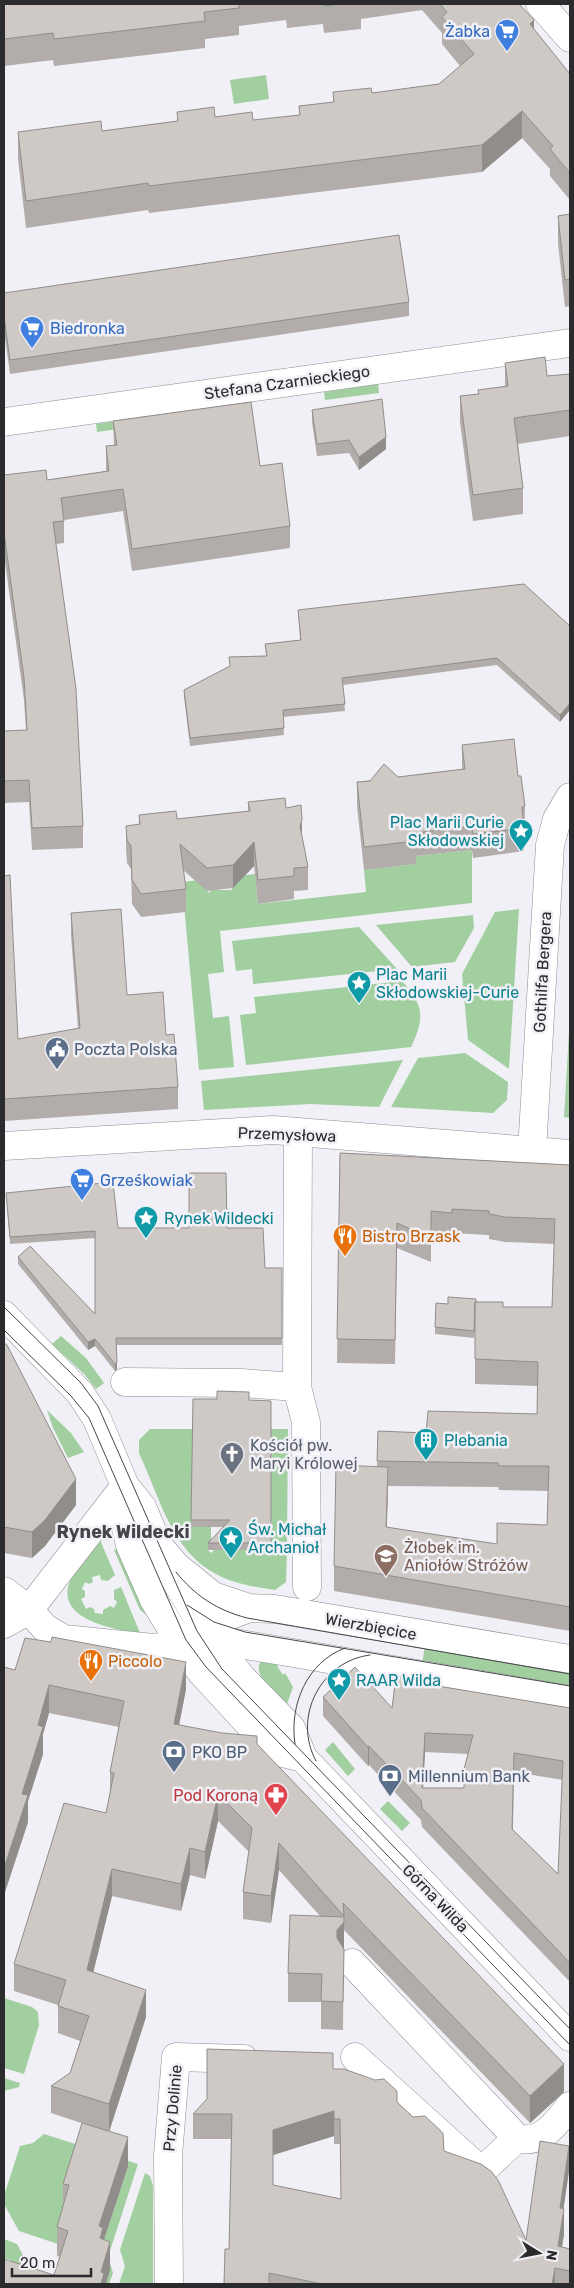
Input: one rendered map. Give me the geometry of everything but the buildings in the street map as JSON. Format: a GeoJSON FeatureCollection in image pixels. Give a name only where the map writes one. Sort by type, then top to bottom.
{"type":"FeatureCollection","features":[{"type":"Feature","properties":{"kind":"street"},"geometry":{"type":"LineString","coordinates":[[540,4],[570,38]]}},
{"type":"Feature","properties":{"kind":"street","name":"Stefana Czarnieckiego"},"geometry":{"type":"LineString","coordinates":[[4,422],[570,343]]}},
{"type":"Feature","properties":{"kind":"street","name":"Gothilfa Bergera"},"geometry":{"type":"LineString","coordinates":[[532,1151],[550,845],[557,818],[570,797]]}},
{"type":"Feature","properties":{"kind":"street","name":"Przemysłowa"},"geometry":{"type":"LineString","coordinates":[[4,1146],[245,1132],[298,1132],[570,1154]]}},
{"type":"Feature","properties":{"kind":"street"},"geometry":{"type":"LineString","coordinates":[[298,1132],[297,1387],[306,1422],[307,1588]]}},
{"type":"Feature","properties":{"kind":"street"},"geometry":{"type":"LineString","coordinates":[[4,1315],[80,1393],[97,1420],[125,1486],[142,1507],[158,1545],[176,1566],[213,1596],[249,1608]]}},
{"type":"Feature","properties":{"kind":"street"},"geometry":{"type":"LineString","coordinates":[[125,1382],[241,1383],[297,1387]]}},
{"type":"Feature","properties":{"kind":"street"},"geometry":{"type":"LineString","coordinates":[[4,1624],[29,1610],[125,1486]]}},
{"type":"Feature","properties":{"kind":"street"},"geometry":{"type":"LineString","coordinates":[[125,1486],[122,1510],[130,1545],[154,1600],[181,1644],[202,1673],[274,1750],[303,1758]]}},
{"type":"Feature","properties":{"kind":"street","name":"Górna Wilda"},"geometry":{"type":"LineString","coordinates":[[158,1545],[180,1588],[208,1634],[242,1678],[291,1728],[303,1758],[570,2037]]}},
{"type":"Feature","properties":{"kind":"street"},"geometry":{"type":"LineString","coordinates":[[4,1591],[29,1610],[45,1628],[64,1639],[153,1648],[181,1644]]}},
{"type":"Feature","properties":{"kind":"street","name":"Wierzbięcice"},"geometry":{"type":"LineString","coordinates":[[181,1644],[208,1634],[249,1608],[275,1609],[570,1659]]}},
{"type":"Feature","properties":{"kind":"street"},"geometry":{"type":"LineString","coordinates":[[208,1634],[255,1647],[570,1700]]}},
{"type":"Feature","properties":{"kind":"street"},"geometry":{"type":"LineString","coordinates":[[242,1678],[239,1658],[246,1648],[255,1647]]}},
{"type":"Feature","properties":{"kind":"street"},"geometry":{"type":"LineString","coordinates":[[352,1962],[517,2138],[528,2141],[539,2137],[553,2126],[570,2106]]}},
{"type":"Feature","properties":{"kind":"street","name":"Przy Dolinie"},"geometry":{"type":"LineString","coordinates":[[169,2284],[168,2156],[176,2057],[272,2060]]}},
{"type":"Feature","properties":{"kind":"street"},"geometry":{"type":"LineString","coordinates":[[355,2057],[478,2168],[485,2168],[517,2138]]}},
{"type":"Feature","properties":{"kind":"green space"},"geometry":{"type":"Polygon","coordinates":[[[266,75],[269,99],[234,104],[230,80],[266,75]]]}},
{"type":"Feature","properties":{"kind":"green space"},"geometry":{"type":"Polygon","coordinates":[[[378,384],[379,393],[325,400],[324,392],[378,384]]]}},
{"type":"Feature","properties":{"kind":"green space"},"geometry":{"type":"Polygon","coordinates":[[[169,414],[170,422],[97,432],[96,424],[169,414]]]}},
{"type":"Feature","properties":{"kind":"green space"},"geometry":{"type":"Polygon","coordinates":[[[472,850],[472,903],[220,931],[224,972],[208,974],[213,1018],[229,1016],[234,1067],[199,1070],[182,882],[207,879],[207,891],[209,893],[211,890],[231,890],[233,888],[229,877],[255,874],[258,904],[366,892],[364,870],[415,864],[415,856],[472,850]]]}},
{"type":"Feature","properties":{"kind":"green space"},"geometry":{"type":"Polygon","coordinates":[[[519,909],[509,1069],[468,1040],[462,974],[495,912],[519,909]]]}},
{"type":"Feature","properties":{"kind":"green space"},"geometry":{"type":"Polygon","coordinates":[[[473,915],[474,928],[455,962],[412,967],[376,925],[473,915]]]}},
{"type":"Feature","properties":{"kind":"green space"},"geometry":{"type":"Polygon","coordinates":[[[359,927],[397,969],[253,984],[252,969],[236,971],[232,941],[359,927]]]}},
{"type":"Feature","properties":{"kind":"green space"},"geometry":{"type":"Polygon","coordinates":[[[402,981],[415,997],[420,1012],[419,1028],[411,1047],[246,1065],[240,1015],[256,1013],[254,997],[402,981]]]}},
{"type":"Feature","properties":{"kind":"green space"},"geometry":{"type":"Polygon","coordinates":[[[570,1015],[570,1118],[564,1117],[570,1015]]]}},
{"type":"Feature","properties":{"kind":"green space"},"geometry":{"type":"Polygon","coordinates":[[[465,1053],[508,1082],[507,1100],[493,1113],[391,1107],[418,1058],[465,1053]]]}},
{"type":"Feature","properties":{"kind":"green space"},"geometry":{"type":"Polygon","coordinates":[[[403,1060],[379,1107],[310,1104],[204,1110],[201,1081],[403,1060]]]}},
{"type":"Feature","properties":{"kind":"green space"},"geometry":{"type":"Polygon","coordinates":[[[61,1336],[86,1358],[104,1383],[96,1389],[85,1375],[52,1344],[61,1336]]]}},
{"type":"Feature","properties":{"kind":"green space"},"geometry":{"type":"Polygon","coordinates":[[[47,1410],[71,1433],[84,1452],[68,1458],[53,1428],[47,1410]]]}},
{"type":"Feature","properties":{"kind":"green space"},"geometry":{"type":"Polygon","coordinates":[[[150,1429],[196,1429],[192,1461],[211,1527],[211,1547],[208,1550],[211,1553],[214,1550],[248,1550],[252,1554],[256,1550],[287,1550],[286,1582],[275,1590],[237,1583],[216,1574],[201,1564],[188,1551],[168,1521],[139,1453],[139,1440],[150,1429]]]}},
{"type":"Feature","properties":{"kind":"green space"},"geometry":{"type":"Polygon","coordinates":[[[269,1429],[288,1429],[287,1542],[271,1541],[272,1521],[268,1521],[268,1494],[271,1494],[268,1462],[272,1461],[272,1457],[269,1457],[269,1429]]]}},
{"type":"Feature","properties":{"kind":"green space"},"geometry":{"type":"Polygon","coordinates":[[[100,1540],[115,1575],[108,1581],[101,1580],[100,1575],[92,1577],[93,1582],[89,1584],[85,1582],[82,1589],[85,1591],[85,1597],[81,1599],[86,1609],[90,1607],[94,1609],[95,1613],[103,1614],[103,1610],[110,1606],[114,1608],[117,1602],[114,1599],[114,1590],[121,1587],[140,1633],[116,1629],[90,1620],[71,1605],[67,1594],[72,1575],[100,1540]]]}},
{"type":"Feature","properties":{"kind":"green space"},"geometry":{"type":"Polygon","coordinates":[[[122,1547],[154,1621],[140,1610],[114,1550],[122,1547]]]}},
{"type":"Feature","properties":{"kind":"green space"},"geometry":{"type":"Polygon","coordinates":[[[425,1645],[570,1670],[570,1690],[422,1665],[425,1645]]]}},
{"type":"Feature","properties":{"kind":"green space"},"geometry":{"type":"Polygon","coordinates":[[[261,1661],[279,1664],[277,1666],[283,1675],[285,1673],[293,1687],[287,1704],[262,1679],[259,1673],[261,1661]]]}},
{"type":"Feature","properties":{"kind":"green space"},"geometry":{"type":"Polygon","coordinates":[[[333,1742],[355,1769],[348,1776],[325,1750],[333,1742]]]}},
{"type":"Feature","properties":{"kind":"green space"},"geometry":{"type":"Polygon","coordinates":[[[388,1801],[410,1823],[402,1831],[380,1809],[388,1801]]]}},
{"type":"Feature","properties":{"kind":"green space"},"geometry":{"type":"Polygon","coordinates":[[[4,1998],[32,2007],[38,2012],[39,2025],[24,2074],[4,2068],[4,1998]]]}},
{"type":"Feature","properties":{"kind":"green space"},"geometry":{"type":"Polygon","coordinates":[[[4,2078],[20,2083],[19,2087],[4,2091],[4,2078]]]}},
{"type":"Feature","properties":{"kind":"green space"},"geometry":{"type":"Polygon","coordinates":[[[44,2134],[138,2164],[108,2257],[113,2273],[109,2284],[106,2284],[61,2245],[19,2231],[4,2204],[4,2196],[20,2146],[33,2143],[44,2134]]]}},
{"type":"Feature","properties":{"kind":"green space"},"geometry":{"type":"Polygon","coordinates":[[[145,2173],[150,2176],[153,2186],[153,2284],[119,2284],[125,2266],[120,2250],[145,2173]]]}},
{"type":"Feature","properties":{"kind":"green space"},"geometry":{"type":"Polygon","coordinates":[[[4,2239],[17,2244],[33,2274],[10,2267],[11,2260],[4,2258],[4,2239]]]}},
{"type":"Feature","properties":{"kind":"tram line"},"geometry":{"type":"LineString","coordinates":[[4,1307],[81,1383],[98,1406],[197,1631],[222,1669],[570,2029]]}},
{"type":"Feature","properties":{"kind":"tram line"},"geometry":{"type":"LineString","coordinates":[[4,1330],[71,1396],[89,1418],[186,1640],[206,1667],[570,2045]]}},
{"type":"Feature","properties":{"kind":"tram line"},"geometry":{"type":"LineString","coordinates":[[176,1572],[183,1581],[207,1601],[226,1611],[247,1618],[570,1674]]}},
{"type":"Feature","properties":{"kind":"tram line"},"geometry":{"type":"LineString","coordinates":[[187,1605],[214,1622],[245,1632],[570,1686]]}},
{"type":"Feature","properties":{"kind":"tram line"},"geometry":{"type":"LineString","coordinates":[[295,1744],[295,1715],[298,1700],[304,1687],[320,1663],[345,1648]]}},
{"type":"Feature","properties":{"kind":"tram line"},"geometry":{"type":"LineString","coordinates":[[316,1761],[309,1744],[307,1727],[310,1710],[316,1694],[325,1680],[338,1668],[353,1659],[370,1655]]}},
{"type":"Feature","properties":{"kind":"place","name":"Żabka"},"geometry":{"type":"Point","coordinates":[507,52]}},
{"type":"Feature","properties":{"kind":"place","name":"Biedronka"},"geometry":{"type":"Point","coordinates":[32,349]}},
{"type":"Feature","properties":{"kind":"place","name":"Plac Marii Curie Skłodowskiej"},"geometry":{"type":"Point","coordinates":[521,852]}},
{"type":"Feature","properties":{"kind":"place","name":"Plac Marii Skłodowskiej-Curie"},"geometry":{"type":"Point","coordinates":[359,1004]}},
{"type":"Feature","properties":{"kind":"place","name":"Poczta Polska"},"geometry":{"type":"Point","coordinates":[57,1070]}},
{"type":"Feature","properties":{"kind":"place","name":"Grześkowiak"},"geometry":{"type":"Point","coordinates":[82,1201]}},
{"type":"Feature","properties":{"kind":"place","name":"Rynek Wildecki"},"geometry":{"type":"Point","coordinates":[146,1239]}},
{"type":"Feature","properties":{"kind":"place","name":"Bistro Brzask"},"geometry":{"type":"Point","coordinates":[345,1257]}},
{"type":"Feature","properties":{"kind":"place","name":"Plebania"},"geometry":{"type":"Point","coordinates":[426,1461]}},
{"type":"Feature","properties":{"kind":"place","name":"Kościół pw. Maryi Królowej"},"geometry":{"type":"Point","coordinates":[232,1475]}},
{"type":"Feature","properties":{"kind":"place","name":"Św. Michał Archanioł"},"geometry":{"type":"Point","coordinates":[231,1559]}},
{"type":"Feature","properties":{"kind":"place","name":"Żłobek im. Aniołów Stróżów"},"geometry":{"type":"Point","coordinates":[386,1577]}},
{"type":"Feature","properties":{"kind":"place","name":"Piccolo"},"geometry":{"type":"Point","coordinates":[91,1682]}},
{"type":"Feature","properties":{"kind":"place","name":"RAAR Wilda"},"geometry":{"type":"Point","coordinates":[339,1701]}},
{"type":"Feature","properties":{"kind":"place","name":"PKO BP"},"geometry":{"type":"Point","coordinates":[174,1773]}},
{"type":"Feature","properties":{"kind":"place","name":"Millennium Bank"},"geometry":{"type":"Point","coordinates":[390,1797]}},
{"type":"Feature","properties":{"kind":"place","name":"Pod Koroną"},"geometry":{"type":"Point","coordinates":[276,1816]}},
{"type":"Feature","properties":{"kind":"district","name":"Rynek Wildecki"},"geometry":{"type":"Point","coordinates":[123,1532]}}]}
